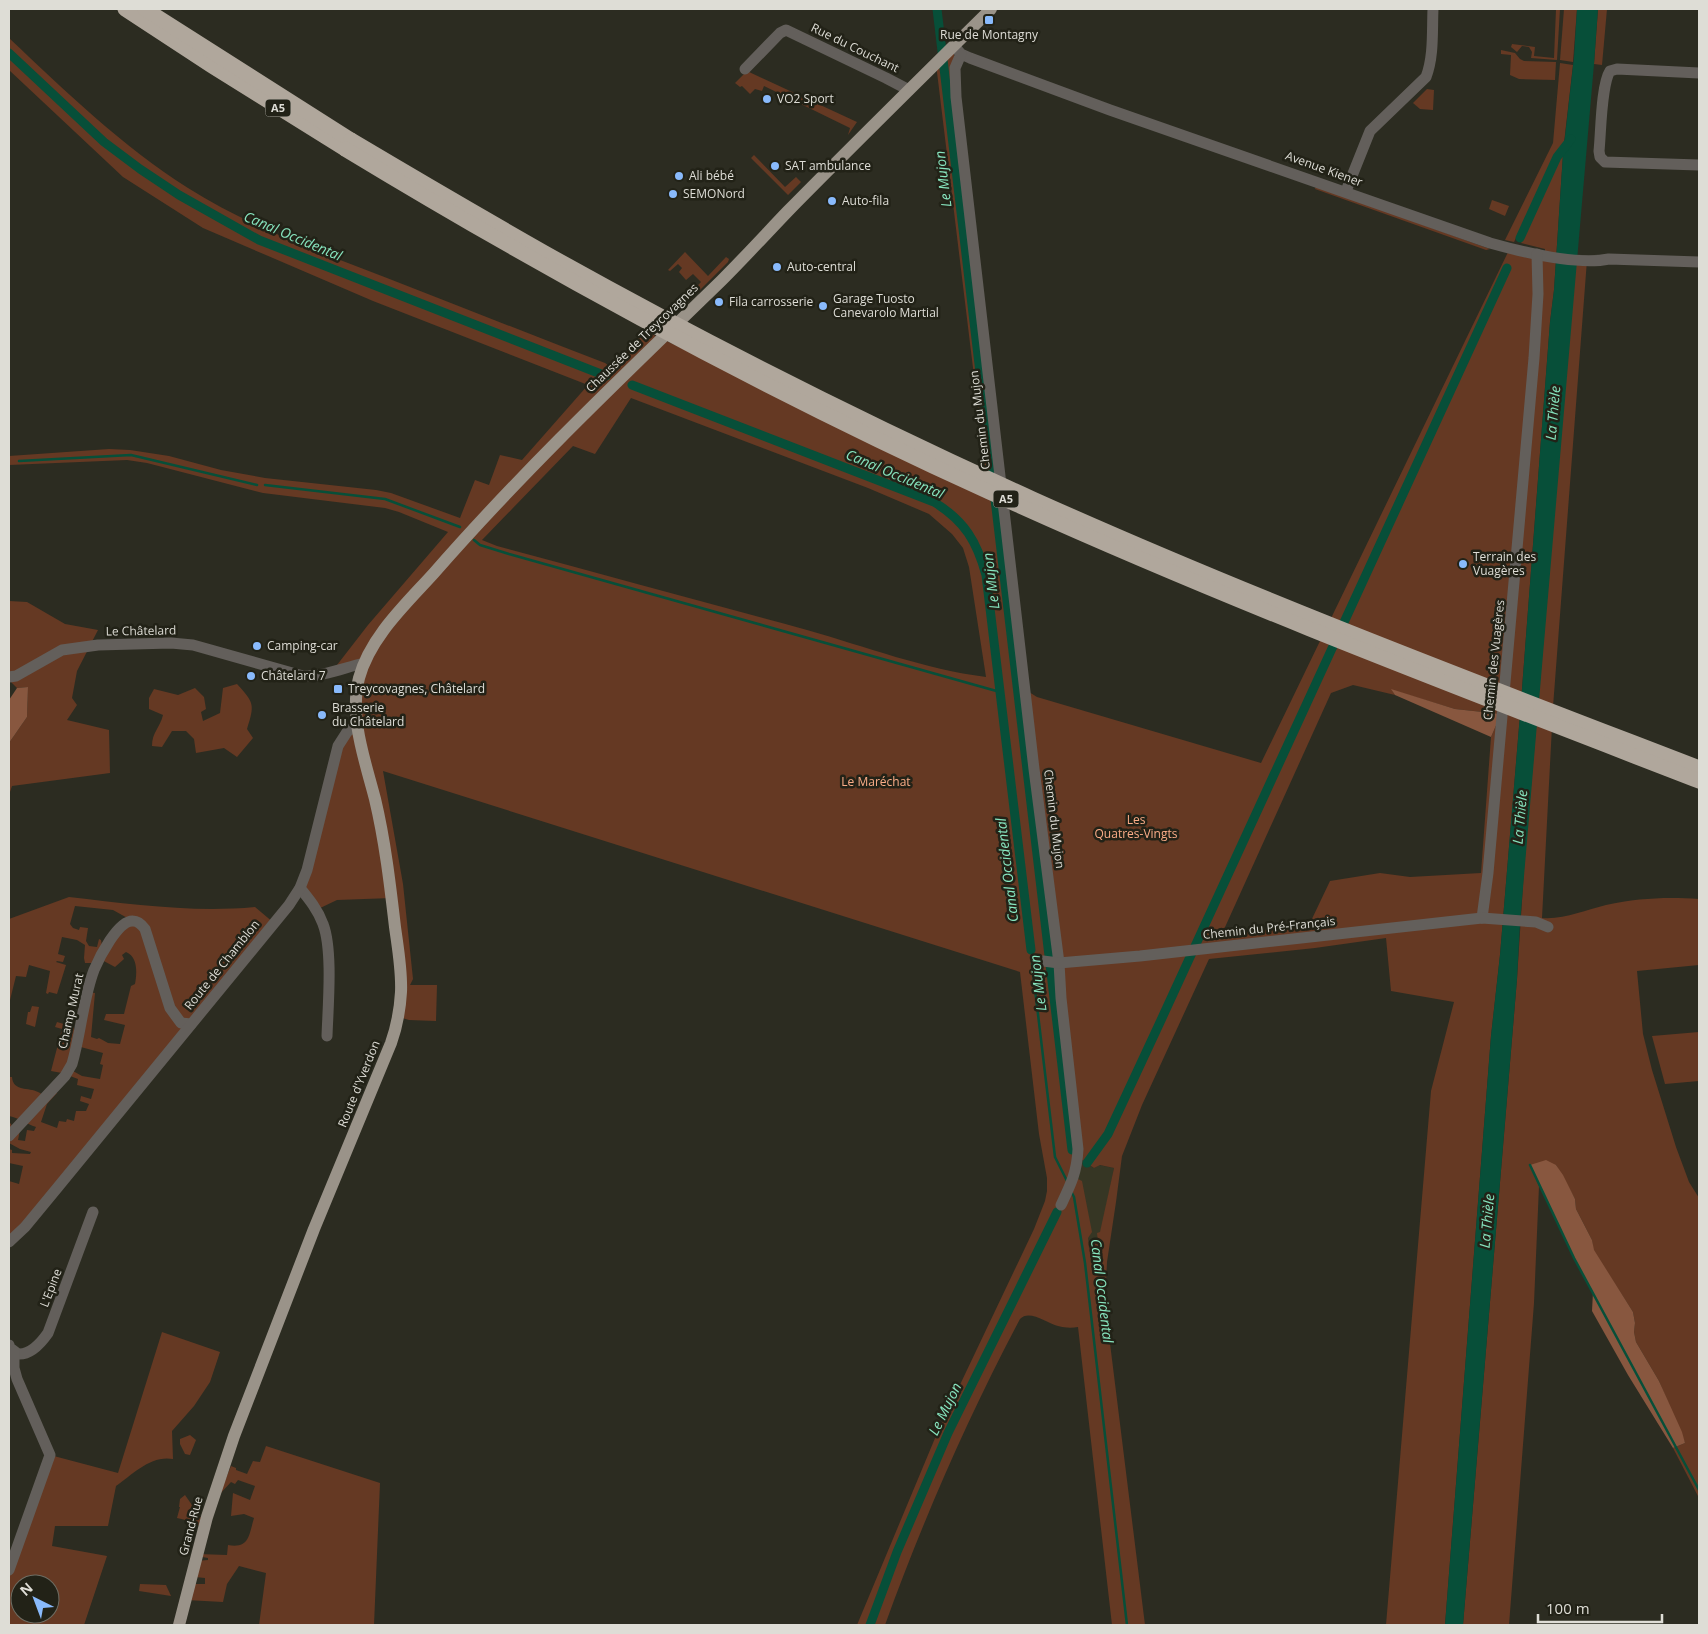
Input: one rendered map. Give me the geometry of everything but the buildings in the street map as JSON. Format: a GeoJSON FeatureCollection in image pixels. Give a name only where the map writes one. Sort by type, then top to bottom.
{"type":"FeatureCollection","features":[{"type":"Feature","properties":{"kind":"highway","name":"A5"},"geometry":{"type":"LineString","coordinates":[[125,9],[281,110],[449,212],[683,342],[841,422],[1037,514],[1246,603],[1420,673],[1699,781]]}},
{"type":"Feature","properties":{"kind":"highway","name":"A5"},"geometry":{"type":"LineString","coordinates":[[145,9],[287,101],[453,200],[632,300],[838,407],[996,482],[1164,556],[1408,655],[1699,768]]}},
{"type":"Feature","properties":{"kind":"main road","name":"Chaussée de Treycovagnes"},"geometry":{"type":"LineString","coordinates":[[364,663],[374,644],[392,620],[475,526],[582,416],[737,265],[909,90],[954,50],[991,9]]}},
{"type":"Feature","properties":{"kind":"main road"},"geometry":{"type":"LineString","coordinates":[[357,724],[356,692],[364,663]]}},
{"type":"Feature","properties":{"kind":"main road","name":"Route d'Yverdon"},"geometry":{"type":"LineString","coordinates":[[234,1436],[314,1229],[391,1043],[398,1017],[401,991],[400,971],[392,898],[378,812],[357,724]]}},
{"type":"Feature","properties":{"kind":"main road","name":"Grand-Rue"},"geometry":{"type":"LineString","coordinates":[[180,1625],[207,1517],[234,1436]]}},
{"type":"Feature","properties":{"kind":"street"},"geometry":{"type":"LineString","coordinates":[[1346,191],[1370,131],[1426,77],[1430,58],[1433,9]]}},
{"type":"Feature","properties":{"kind":"street","name":"Rue du Couchant"},"geometry":{"type":"LineString","coordinates":[[745,69],[780,33],[786,30],[909,90]]}},
{"type":"Feature","properties":{"kind":"street","name":"Avenue Kiener"},"geometry":{"type":"LineString","coordinates":[[954,50],[970,58],[1083,100],[1490,243],[1541,255],[1587,260],[1599,261],[1609,258],[1699,262]]}},
{"type":"Feature","properties":{"kind":"street","name":"Chemin du Mujon"},"geometry":{"type":"LineString","coordinates":[[954,50],[956,96],[1034,769],[1059,963],[1061,998],[1078,1140],[1077,1166],[1061,1205]]}},
{"type":"Feature","properties":{"kind":"street"},"geometry":{"type":"LineString","coordinates":[[1699,73],[1616,69],[1610,71],[1604,92],[1600,157],[1605,162],[1699,165]]}},
{"type":"Feature","properties":{"kind":"street","name":"Chemin des Vuagères"},"geometry":{"type":"LineString","coordinates":[[1485,918],[1501,714],[1514,598],[1541,255]]}},
{"type":"Feature","properties":{"kind":"street","name":"Le Châtelard"},"geometry":{"type":"LineString","coordinates":[[9,677],[16,676],[62,650],[98,645],[171,643],[194,645],[303,676],[336,672],[364,663]]}},
{"type":"Feature","properties":{"kind":"street","name":"Route de Chamblon"},"geometry":{"type":"LineString","coordinates":[[9,1242],[25,1227],[46,1202],[288,906],[300,888],[314,844],[338,746],[346,732],[357,724]]}},
{"type":"Feature","properties":{"kind":"street"},"geometry":{"type":"LineString","coordinates":[[300,888],[316,910],[326,934],[328,960],[327,1036]]}},
{"type":"Feature","properties":{"kind":"street","name":"Chemin du Pré-Français"},"geometry":{"type":"LineString","coordinates":[[1042,960],[1059,963],[1208,949],[1485,918],[1536,922],[1548,927]]}},
{"type":"Feature","properties":{"kind":"street","name":"Champ Murat"},"geometry":{"type":"LineString","coordinates":[[9,1136],[65,1076],[72,1064],[94,971],[122,924],[132,920],[140,923],[145,929],[170,1008],[181,1023],[191,1024]]}},
{"type":"Feature","properties":{"kind":"street","name":"L'Epine"},"geometry":{"type":"LineString","coordinates":[[11,1348],[18,1354],[26,1353],[38,1345],[48,1333],[62,1300],[93,1212]]}},
{"type":"Feature","properties":{"kind":"street","name":"L'Epine"},"geometry":{"type":"LineString","coordinates":[[9,1570],[50,1455],[17,1378],[11,1348]]}},
{"type":"Feature","properties":{"kind":"shaded area"},"geometry":{"type":"Polygon","coordinates":[[[28,687],[27,717],[9,743],[9,700],[17,688],[28,687]]]}},
{"type":"Feature","properties":{"kind":"shaded area"},"geometry":{"type":"Polygon","coordinates":[[[1391,689],[1455,709],[1501,714],[1491,737],[1395,695],[1391,689]]]}},
{"type":"Feature","properties":{"kind":"shaded area"},"geometry":{"type":"Polygon","coordinates":[[[1078,1157],[1094,1168],[1099,1165],[1114,1168],[1099,1242],[1093,1252],[1089,1248],[1074,1177],[1078,1157]]]}},
{"type":"Feature","properties":{"kind":"shaded area"},"geometry":{"type":"Polygon","coordinates":[[[1546,1160],[1556,1165],[1563,1175],[1575,1199],[1576,1209],[1592,1240],[1594,1250],[1633,1312],[1636,1342],[1659,1381],[1685,1443],[1673,1448],[1628,1375],[1592,1311],[1593,1292],[1574,1258],[1530,1165],[1546,1160]]]}},
{"type":"Feature","properties":{"kind":"green space"},"geometry":{"type":"Polygon","coordinates":[[[1556,9],[1560,9],[1557,60],[1531,58],[1532,52],[1529,47],[1522,46],[1517,52],[1511,47],[1512,44],[1535,47],[1534,56],[1554,58],[1556,9]]]}},
{"type":"Feature","properties":{"kind":"green space"},"geometry":{"type":"Polygon","coordinates":[[[1564,9],[1577,9],[1573,62],[1560,60],[1564,9]]]}},
{"type":"Feature","properties":{"kind":"green space"},"geometry":{"type":"Polygon","coordinates":[[[1598,9],[1607,9],[1602,65],[1594,64],[1598,9]]]}},
{"type":"Feature","properties":{"kind":"green space"},"geometry":{"type":"Polygon","coordinates":[[[9,38],[95,117],[164,172],[212,202],[285,238],[605,363],[612,368],[645,331],[988,491],[936,64],[953,46],[1029,692],[1037,697],[1261,763],[1510,248],[1545,256],[1545,249],[1521,243],[1563,154],[1520,715],[1500,955],[1491,1036],[1445,1625],[1386,1625],[1431,1091],[1454,1002],[1391,991],[1386,938],[1315,948],[1209,959],[1142,1105],[1122,1156],[1107,1262],[1105,1303],[1145,1625],[1112,1625],[1078,1327],[1061,1327],[1028,1315],[1020,1319],[964,1431],[915,1547],[885,1625],[857,1625],[938,1431],[1034,1229],[1045,1201],[1047,1178],[1039,1134],[1020,972],[383,771],[403,884],[413,979],[410,985],[437,985],[436,1021],[409,1020],[399,1017],[392,898],[337,900],[316,910],[300,888],[338,746],[357,724],[364,663],[344,669],[337,665],[368,625],[448,532],[385,508],[263,493],[147,463],[127,460],[9,465],[9,456],[109,449],[130,450],[169,456],[221,470],[265,478],[391,493],[460,518],[475,480],[489,485],[500,455],[522,460],[588,385],[373,301],[203,228],[123,177],[9,70],[9,38]],[[631,398],[595,454],[573,446],[482,540],[497,546],[807,630],[940,669],[986,677],[969,567],[963,548],[952,534],[929,514],[868,488],[631,398]],[[1353,685],[1331,693],[1221,936],[1310,923],[1330,881],[1380,873],[1410,877],[1481,873],[1491,737],[1501,714],[1455,709],[1392,690],[1395,695],[1353,685]],[[1078,1157],[1074,1177],[1082,1181],[1092,1232],[1088,1238],[1089,1248],[1093,1252],[1095,1243],[1098,1242],[1097,1233],[1100,1232],[1114,1168],[1100,1165],[1094,1168],[1078,1157]]]}},
{"type":"Feature","properties":{"kind":"green space"},"geometry":{"type":"Polygon","coordinates":[[[1501,50],[1515,53],[1524,61],[1556,62],[1555,80],[1519,79],[1510,75],[1511,55],[1501,54],[1501,50]]]}},
{"type":"Feature","properties":{"kind":"green space"},"geometry":{"type":"Polygon","coordinates":[[[1560,63],[1573,65],[1564,143],[1556,155],[1514,242],[1505,240],[1553,143],[1560,63]]]}},
{"type":"Feature","properties":{"kind":"green space"},"geometry":{"type":"Polygon","coordinates":[[[747,71],[857,122],[848,135],[850,128],[764,86],[762,91],[755,89],[750,94],[742,86],[740,87],[735,83],[747,71]]]}},
{"type":"Feature","properties":{"kind":"green space"},"geometry":{"type":"Polygon","coordinates":[[[1427,89],[1434,90],[1433,110],[1420,109],[1413,103],[1427,89]]]}},
{"type":"Feature","properties":{"kind":"green space"},"geometry":{"type":"Polygon","coordinates":[[[754,155],[785,187],[796,177],[801,182],[788,195],[751,158],[754,155]]]}},
{"type":"Feature","properties":{"kind":"green space"},"geometry":{"type":"Polygon","coordinates":[[[1316,186],[1490,249],[1486,250],[1315,189],[1316,186]]]}},
{"type":"Feature","properties":{"kind":"green space"},"geometry":{"type":"Polygon","coordinates":[[[1492,200],[1509,206],[1505,216],[1489,209],[1492,200]]]}},
{"type":"Feature","properties":{"kind":"green space"},"geometry":{"type":"Polygon","coordinates":[[[685,252],[708,276],[726,257],[729,259],[688,300],[685,299],[701,282],[693,274],[686,280],[679,272],[682,268],[678,264],[670,271],[668,270],[685,252]]]}},
{"type":"Feature","properties":{"kind":"green space"},"geometry":{"type":"Polygon","coordinates":[[[1576,259],[1587,260],[1553,707],[1542,918],[1566,916],[1606,905],[1641,899],[1699,899],[1699,965],[1637,971],[1643,1034],[1652,1070],[1676,1147],[1689,1182],[1699,1198],[1699,1498],[1673,1448],[1685,1443],[1659,1381],[1636,1342],[1633,1312],[1593,1250],[1592,1240],[1576,1209],[1575,1199],[1556,1165],[1530,1165],[1539,1186],[1534,1303],[1509,1625],[1463,1625],[1517,979],[1524,869],[1576,259]]]}},
{"type":"Feature","properties":{"kind":"green space"},"geometry":{"type":"Polygon","coordinates":[[[9,601],[27,602],[65,624],[98,630],[77,671],[72,698],[77,705],[67,720],[109,730],[110,773],[12,786],[9,795],[9,743],[27,717],[28,687],[17,688],[9,680],[9,601]]]}},
{"type":"Feature","properties":{"kind":"green space"},"geometry":{"type":"Polygon","coordinates":[[[237,684],[250,700],[252,709],[247,729],[253,738],[237,757],[224,748],[196,753],[194,739],[186,731],[172,731],[162,747],[152,746],[153,737],[163,715],[149,709],[149,698],[154,689],[178,695],[195,688],[204,697],[206,709],[201,712],[203,721],[220,713],[223,688],[237,684]]]}},
{"type":"Feature","properties":{"kind":"green space"},"geometry":{"type":"Polygon","coordinates":[[[69,897],[185,908],[232,909],[255,907],[274,923],[9,1242],[9,1181],[19,1184],[23,1166],[9,1163],[9,1149],[12,1150],[12,1153],[30,1154],[31,1152],[9,1143],[9,1122],[14,1131],[20,1130],[18,1140],[25,1141],[27,1130],[34,1131],[36,1127],[9,1116],[9,1077],[12,1077],[13,1082],[18,1087],[38,1092],[45,1098],[51,1091],[57,1093],[47,1104],[41,1122],[57,1128],[59,1121],[66,1122],[67,1119],[74,1121],[76,1111],[86,1111],[89,1104],[80,1101],[81,1096],[91,1099],[94,1089],[77,1085],[78,1079],[70,1076],[73,1071],[82,1076],[100,1079],[103,1065],[100,1064],[103,1053],[77,1046],[88,992],[95,993],[91,1037],[99,1038],[108,1043],[120,1044],[125,1025],[104,1020],[106,1014],[124,1014],[131,986],[135,984],[136,970],[135,961],[126,952],[122,955],[124,959],[115,967],[100,959],[131,920],[113,910],[75,906],[70,924],[73,928],[79,930],[80,927],[88,928],[86,941],[89,946],[97,947],[99,939],[101,940],[102,946],[92,963],[85,963],[85,945],[77,940],[62,937],[58,954],[65,956],[63,962],[56,962],[66,965],[57,994],[46,993],[50,971],[29,965],[26,977],[16,976],[9,1000],[9,919],[69,897]]]}},
{"type":"Feature","properties":{"kind":"green space"},"geometry":{"type":"Polygon","coordinates":[[[32,1006],[39,1007],[35,1027],[26,1024],[28,1012],[30,1012],[32,1006]]]}},
{"type":"Feature","properties":{"kind":"green space"},"geometry":{"type":"Polygon","coordinates":[[[57,1022],[74,1027],[72,1051],[62,1073],[51,1071],[62,1029],[55,1027],[57,1022]]]}},
{"type":"Feature","properties":{"kind":"green space"},"geometry":{"type":"Polygon","coordinates":[[[1699,1032],[1699,1081],[1665,1084],[1652,1036],[1699,1032]]]}},
{"type":"Feature","properties":{"kind":"green space"},"geometry":{"type":"Polygon","coordinates":[[[162,1332],[220,1352],[210,1382],[194,1406],[172,1431],[173,1459],[157,1460],[143,1466],[116,1486],[108,1526],[55,1526],[52,1546],[107,1556],[84,1625],[9,1625],[9,1570],[50,1455],[118,1473],[162,1332]]]}},
{"type":"Feature","properties":{"kind":"green space"},"geometry":{"type":"Polygon","coordinates":[[[190,1435],[196,1440],[190,1455],[185,1454],[180,1444],[180,1439],[190,1435]]]}},
{"type":"Feature","properties":{"kind":"green space"},"geometry":{"type":"Polygon","coordinates":[[[266,1446],[380,1483],[374,1625],[259,1625],[266,1573],[239,1566],[227,1584],[223,1602],[186,1600],[190,1584],[205,1584],[205,1578],[195,1577],[196,1561],[208,1560],[208,1558],[197,1556],[198,1554],[227,1555],[228,1545],[241,1545],[247,1539],[254,1518],[244,1514],[231,1516],[233,1493],[250,1500],[255,1486],[238,1480],[235,1484],[231,1482],[219,1495],[231,1466],[247,1474],[253,1461],[260,1462],[266,1446]]]}},
{"type":"Feature","properties":{"kind":"green space"},"geometry":{"type":"Polygon","coordinates":[[[185,1495],[201,1518],[199,1525],[177,1518],[180,1499],[185,1495]]]}},
{"type":"Feature","properties":{"kind":"green space"},"geometry":{"type":"Polygon","coordinates":[[[140,1584],[166,1585],[171,1596],[139,1591],[140,1584]]]}},
{"type":"Feature","properties":{"kind":"water","name":"La Thièle"},"geometry":{"type":"Polygon","coordinates":[[[1577,9],[1598,9],[1594,64],[1520,923],[1517,979],[1463,1625],[1445,1625],[1491,1036],[1500,955],[1520,715],[1563,154],[1574,57],[1577,9]]]}},
{"type":"Feature","properties":{"kind":"waterway","name":"Le Mujon"},"geometry":{"type":"LineString","coordinates":[[937,9],[1072,1150]]}},
{"type":"Feature","properties":{"kind":"waterway","name":"Canal Occidental"},"geometry":{"type":"LineString","coordinates":[[9,53],[104,142],[140,169],[179,195],[259,240],[606,376]]}},
{"type":"Feature","properties":{"kind":"waterway"},"geometry":{"type":"LineString","coordinates":[[1520,238],[1557,157],[1571,139]]}},
{"type":"Feature","properties":{"kind":"waterway"},"geometry":{"type":"LineString","coordinates":[[1087,1163],[1108,1134],[1507,268]]}},
{"type":"Feature","properties":{"kind":"waterway","name":"Canal Occidental"},"geometry":{"type":"LineString","coordinates":[[632,385],[934,502],[954,517],[968,533],[974,542],[986,575],[1031,950]]}},
{"type":"Feature","properties":{"kind":"waterway"},"geometry":{"type":"LineString","coordinates":[[19,461],[131,455],[257,485]]}},
{"type":"Feature","properties":{"kind":"waterway"},"geometry":{"type":"LineString","coordinates":[[265,485],[385,499],[460,527]]}},
{"type":"Feature","properties":{"kind":"waterway"},"geometry":{"type":"LineString","coordinates":[[474,540],[480,545],[509,554],[1000,692]]}},
{"type":"Feature","properties":{"kind":"waterway","name":"Canal Occidental"},"geometry":{"type":"LineString","coordinates":[[1032,964],[1055,1157],[1067,1181]]}},
{"type":"Feature","properties":{"kind":"waterway"},"geometry":{"type":"LineString","coordinates":[[1530,1165],[1574,1258],[1699,1490]]}},
{"type":"Feature","properties":{"kind":"waterway","name":"Canal Occidental"},"geometry":{"type":"LineString","coordinates":[[1071,1191],[1074,1197],[1085,1263],[1127,1625]]}},
{"type":"Feature","properties":{"kind":"waterway","name":"Le Mujon"},"geometry":{"type":"LineString","coordinates":[[870,1625],[897,1552],[948,1433],[1057,1212]]}},
{"type":"Feature","properties":{"kind":"place","name":"Rue de Montagny"},"geometry":{"type":"Point","coordinates":[989,20]}},
{"type":"Feature","properties":{"kind":"place","name":"VO2 Sport"},"geometry":{"type":"Point","coordinates":[767,99]}},
{"type":"Feature","properties":{"kind":"place","name":"SAT ambulance"},"geometry":{"type":"Point","coordinates":[775,166]}},
{"type":"Feature","properties":{"kind":"place","name":"Ali bébé"},"geometry":{"type":"Point","coordinates":[679,176]}},
{"type":"Feature","properties":{"kind":"place","name":"SEMONord"},"geometry":{"type":"Point","coordinates":[673,194]}},
{"type":"Feature","properties":{"kind":"place","name":"Auto-fila"},"geometry":{"type":"Point","coordinates":[832,201]}},
{"type":"Feature","properties":{"kind":"place","name":"Auto-central"},"geometry":{"type":"Point","coordinates":[777,267]}},
{"type":"Feature","properties":{"kind":"place","name":"Fila carrosserie"},"geometry":{"type":"Point","coordinates":[719,302]}},
{"type":"Feature","properties":{"kind":"place","name":"Garage Tuosto Canevarolo Martial"},"geometry":{"type":"Point","coordinates":[823,306]}},
{"type":"Feature","properties":{"kind":"place","name":"Terrain des Vuagères"},"geometry":{"type":"Point","coordinates":[1463,564]}},
{"type":"Feature","properties":{"kind":"place","name":"Camping-car"},"geometry":{"type":"Point","coordinates":[257,646]}},
{"type":"Feature","properties":{"kind":"place","name":"Châtelard 7"},"geometry":{"type":"Point","coordinates":[251,676]}},
{"type":"Feature","properties":{"kind":"place","name":"Treycovagnes, Châtelard"},"geometry":{"type":"Point","coordinates":[338,689]}},
{"type":"Feature","properties":{"kind":"place","name":"Brasserie du Châtelard"},"geometry":{"type":"Point","coordinates":[322,715]}},
{"type":"Feature","properties":{"kind":"park label","name":"Le Maréchat"},"geometry":{"type":"Point","coordinates":[876,782]}},
{"type":"Feature","properties":{"kind":"park label","name":"Les Quatres-Vingts"},"geometry":{"type":"Point","coordinates":[1136,827]}}]}
